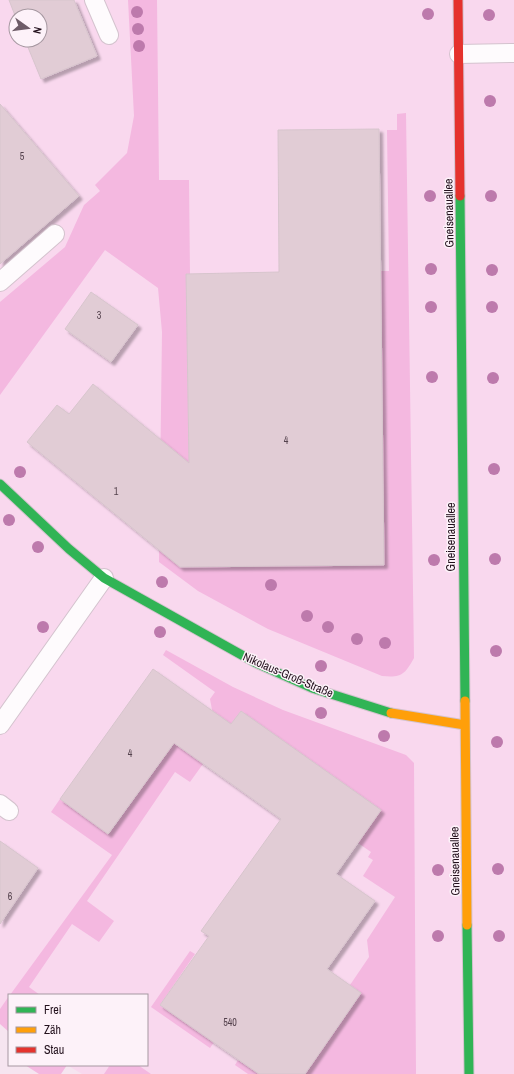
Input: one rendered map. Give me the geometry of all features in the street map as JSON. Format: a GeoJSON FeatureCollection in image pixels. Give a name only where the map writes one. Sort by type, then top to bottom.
{"type":"FeatureCollection","features":[{"type":"Feature","properties":{"kind":"main road","name":"Gneisenauallee"},"geometry":{"type":"LineString","coordinates":[[458,0],[469,1074]]}},
{"type":"Feature","properties":{"kind":"main road","name":"Nikolaus-Groß-Straße"},"geometry":{"type":"LineString","coordinates":[[0,484],[68,549],[104,578],[256,663],[312,688],[382,711],[465,725]]}},
{"type":"Feature","properties":{"kind":"lane"},"geometry":{"type":"LineString","coordinates":[[94,0],[109,35]]}},
{"type":"Feature","properties":{"kind":"lane"},"geometry":{"type":"LineString","coordinates":[[459,54],[514,53]]}},
{"type":"Feature","properties":{"kind":"lane"},"geometry":{"type":"LineString","coordinates":[[0,282],[55,234]]}},
{"type":"Feature","properties":{"kind":"lane"},"geometry":{"type":"LineString","coordinates":[[0,725],[104,578]]}},
{"type":"Feature","properties":{"kind":"shaded area"},"geometry":{"type":"Polygon","coordinates":[[[0,0],[514,0],[514,1074],[82,1074],[69,1066],[148,1066],[148,994],[8,994],[8,1028],[0,1023],[0,0]]]}},
{"type":"Feature","properties":{"kind":"shaded area"},"geometry":{"type":"Polygon","coordinates":[[[128,0],[157,0],[159,180],[189,180],[190,274],[187,315],[191,566],[384,565],[381,271],[389,271],[387,130],[397,130],[397,114],[406,113],[414,658],[402,674],[382,676],[268,629],[198,591],[159,562],[162,332],[158,288],[105,250],[0,395],[0,302],[65,247],[84,205],[100,191],[95,185],[127,153],[134,116],[128,0]]]}},
{"type":"Feature","properties":{"kind":"shaded area"},"geometry":{"type":"Polygon","coordinates":[[[166,650],[233,687],[283,710],[406,755],[414,763],[416,1074],[305,1074],[361,993],[350,985],[369,957],[367,940],[395,897],[363,876],[373,860],[368,857],[371,852],[358,843],[381,810],[241,711],[190,782],[175,772],[87,901],[114,921],[99,942],[72,924],[29,987],[39,994],[11,994],[112,855],[51,812],[60,799],[109,834],[200,707],[213,715],[210,699],[215,692],[163,655],[166,650]]]}},
{"type":"Feature","properties":{"kind":"shaded area"},"geometry":{"type":"Polygon","coordinates":[[[190,951],[195,954],[160,1005],[214,1042],[210,1048],[151,1007],[190,951]]]}},
{"type":"Feature","properties":{"kind":"shaded area"},"geometry":{"type":"Polygon","coordinates":[[[8,997],[8,1031],[0,1024],[0,1009],[8,997]]]}},
{"type":"Feature","properties":{"kind":"shaded area"},"geometry":{"type":"Polygon","coordinates":[[[238,1060],[259,1074],[248,1074],[235,1065],[238,1060]]]}},
{"type":"Feature","properties":{"kind":"shaded area"},"geometry":{"type":"Polygon","coordinates":[[[27,1066],[66,1066],[61,1074],[39,1074],[27,1066]]]}},
{"type":"Feature","properties":{"kind":"shaded area"},"geometry":{"type":"Polygon","coordinates":[[[109,1066],[139,1066],[151,1074],[104,1074],[109,1066]]]}},
{"type":"Feature","properties":{"kind":"building"},"geometry":{"type":"Polygon","coordinates":[[[9,0],[74,0],[97,56],[41,79],[28,48],[48,48],[48,8],[12,8],[9,0]]]}},
{"type":"Feature","properties":{"kind":"building"},"geometry":{"type":"Polygon","coordinates":[[[0,104],[79,196],[0,264],[0,104]]]}},
{"type":"Feature","properties":{"kind":"building"},"geometry":{"type":"Polygon","coordinates":[[[379,129],[384,565],[180,567],[27,442],[57,405],[69,414],[93,384],[189,463],[186,274],[279,272],[278,130],[379,129]]]}},
{"type":"Feature","properties":{"kind":"building"},"geometry":{"type":"Polygon","coordinates":[[[91,292],[138,325],[111,362],[65,329],[91,292]]]}},
{"type":"Feature","properties":{"kind":"building"},"geometry":{"type":"Polygon","coordinates":[[[153,669],[231,724],[241,711],[381,810],[336,874],[375,901],[327,969],[361,993],[305,1074],[259,1074],[160,1005],[209,936],[201,931],[281,819],[174,743],[108,834],[60,799],[153,669]]]}},
{"type":"Feature","properties":{"kind":"building"},"geometry":{"type":"Polygon","coordinates":[[[0,841],[38,868],[0,924],[0,841]]]}},
{"type":"Feature","properties":{"kind":"traffic: fast"},"geometry":{"type":"LineString","coordinates":[[460,196],[465,701]]}},
{"type":"Feature","properties":{"kind":"traffic: fast"},"geometry":{"type":"LineString","coordinates":[[0,484],[69,549],[104,578],[256,663],[312,688],[391,713]]}},
{"type":"Feature","properties":{"kind":"traffic: fast"},"geometry":{"type":"LineString","coordinates":[[467,925],[469,1074]]}},
{"type":"Feature","properties":{"kind":"traffic: slow"},"geometry":{"type":"LineString","coordinates":[[465,701],[467,925]]}},
{"type":"Feature","properties":{"kind":"traffic: slow"},"geometry":{"type":"LineString","coordinates":[[391,713],[465,725]]}},
{"type":"Feature","properties":{"kind":"traffic: jam"},"geometry":{"type":"LineString","coordinates":[[458,0],[460,196]]}}]}
